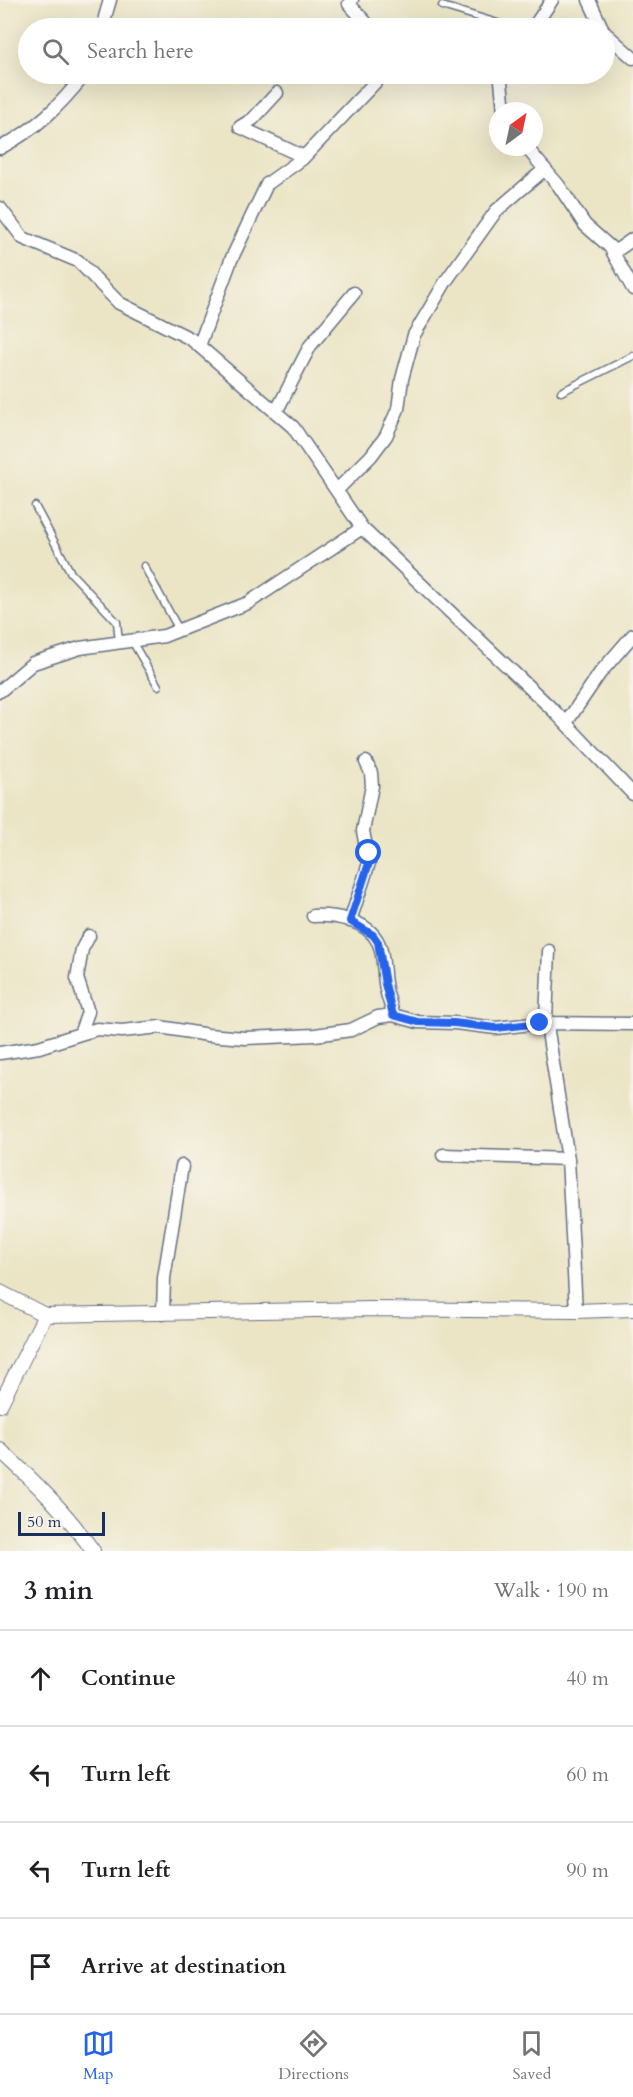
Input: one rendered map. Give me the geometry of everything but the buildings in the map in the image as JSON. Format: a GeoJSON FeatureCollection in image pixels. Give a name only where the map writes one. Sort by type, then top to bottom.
{"type":"FeatureCollection","features":[{"type":"Feature","properties":{"kind":"street"},"geometry":{"type":"LineString","coordinates":[[105,18],[110,0]]}},
{"type":"Feature","properties":{"kind":"street"},"geometry":{"type":"LineString","coordinates":[[352,0],[349,4],[361,18]]}},
{"type":"Feature","properties":{"kind":"street"},"geometry":{"type":"LineString","coordinates":[[540,18],[552,0]]}},
{"type":"Feature","properties":{"kind":"street"},"geometry":{"type":"LineString","coordinates":[[589,0],[597,18]]}},
{"type":"Feature","properties":{"kind":"street"},"geometry":{"type":"LineString","coordinates":[[615,41],[633,58]]}},
{"type":"Feature","properties":{"kind":"street"},"geometry":{"type":"LineString","coordinates":[[0,148],[30,132],[67,97],[77,84]]}},
{"type":"Feature","properties":{"kind":"street"},"geometry":{"type":"LineString","coordinates":[[199,346],[231,260],[267,184],[304,157],[373,84]]}},
{"type":"Feature","properties":{"kind":"street"},"geometry":{"type":"LineString","coordinates":[[501,84],[503,102]]}},
{"type":"Feature","properties":{"kind":"street"},"geometry":{"type":"LineString","coordinates":[[278,93],[253,119],[240,127],[304,157]]}},
{"type":"Feature","properties":{"kind":"street"},"geometry":{"type":"LineString","coordinates":[[534,156],[585,225],[613,253],[633,289]]}},
{"type":"Feature","properties":{"kind":"street"},"geometry":{"type":"LineString","coordinates":[[337,490],[371,456],[386,436],[398,409],[402,379],[414,335],[446,281],[496,211],[545,169]]}},
{"type":"Feature","properties":{"kind":"street"},"geometry":{"type":"LineString","coordinates":[[0,208],[23,238],[78,261],[119,303],[199,346],[293,427],[363,528],[566,723],[633,794]]}},
{"type":"Feature","properties":{"kind":"street"},"geometry":{"type":"LineString","coordinates":[[613,253],[633,238]]}},
{"type":"Feature","properties":{"kind":"street"},"geometry":{"type":"LineString","coordinates":[[276,412],[310,346],[354,293]]}},
{"type":"Feature","properties":{"kind":"street"},"geometry":{"type":"LineString","coordinates":[[0,691],[33,663],[80,648],[164,636],[178,628],[207,621],[248,603],[363,528]]}},
{"type":"Feature","properties":{"kind":"street"},"geometry":{"type":"LineString","coordinates":[[566,723],[600,674],[633,635]]}},
{"type":"Feature","properties":{"kind":"street"},"geometry":{"type":"LineString","coordinates":[[350,921],[369,863],[363,831],[372,786],[371,773],[366,762]]}},
{"type":"Feature","properties":{"kind":"street"},"geometry":{"type":"LineString","coordinates":[[313,916],[334,915],[350,921],[373,935],[378,942],[393,1015]]}},
{"type":"Feature","properties":{"kind":"street"},"geometry":{"type":"LineString","coordinates":[[81,1034],[88,1012],[77,978],[82,950],[90,936]]}},
{"type":"Feature","properties":{"kind":"street"},"geometry":{"type":"LineString","coordinates":[[549,951],[546,1000],[568,1159],[576,1311]]}},
{"type":"Feature","properties":{"kind":"street"},"geometry":{"type":"LineString","coordinates":[[0,1053],[39,1047],[97,1029],[122,1031],[160,1027],[245,1038],[315,1035],[351,1030],[378,1017],[393,1015],[418,1022],[496,1028],[548,1024],[633,1024]]}},
{"type":"Feature","properties":{"kind":"street"},"geometry":{"type":"LineString","coordinates":[[443,1155],[568,1159]]}},
{"type":"Feature","properties":{"kind":"street"},"geometry":{"type":"LineString","coordinates":[[163,1314],[164,1278],[182,1166]]}},
{"type":"Feature","properties":{"kind":"street"},"geometry":{"type":"LineString","coordinates":[[0,1292],[45,1315],[371,1309],[576,1311],[633,1309]]}},
{"type":"Feature","properties":{"kind":"street"},"geometry":{"type":"LineString","coordinates":[[0,1405],[45,1315]]}},
{"type":"Feature","properties":{"kind":"street"},"geometry":{"type":"LineString","coordinates":[[0,1450],[30,1477],[75,1525],[93,1551]]}},
{"type":"Feature","properties":{"kind":"lane"},"geometry":{"type":"LineString","coordinates":[[442,6],[481,18]]}},
{"type":"Feature","properties":{"kind":"lane"},"geometry":{"type":"LineString","coordinates":[[561,392],[633,356]]}},
{"type":"Feature","properties":{"kind":"lane"},"geometry":{"type":"LineString","coordinates":[[35,507],[71,573],[117,622],[119,642]]}},
{"type":"Feature","properties":{"kind":"lane"},"geometry":{"type":"LineString","coordinates":[[144,566],[178,628]]}},
{"type":"Feature","properties":{"kind":"lane"},"geometry":{"type":"LineString","coordinates":[[132,640],[158,686]]}},
{"type":"Feature","properties":{"kind":"route"},"geometry":{"type":"LineString","coordinates":[[369,853],[366,874],[350,921],[373,935],[378,942],[381,950],[382,972],[393,1015],[418,1022],[496,1028],[517,1028],[540,1023]]}}]}
